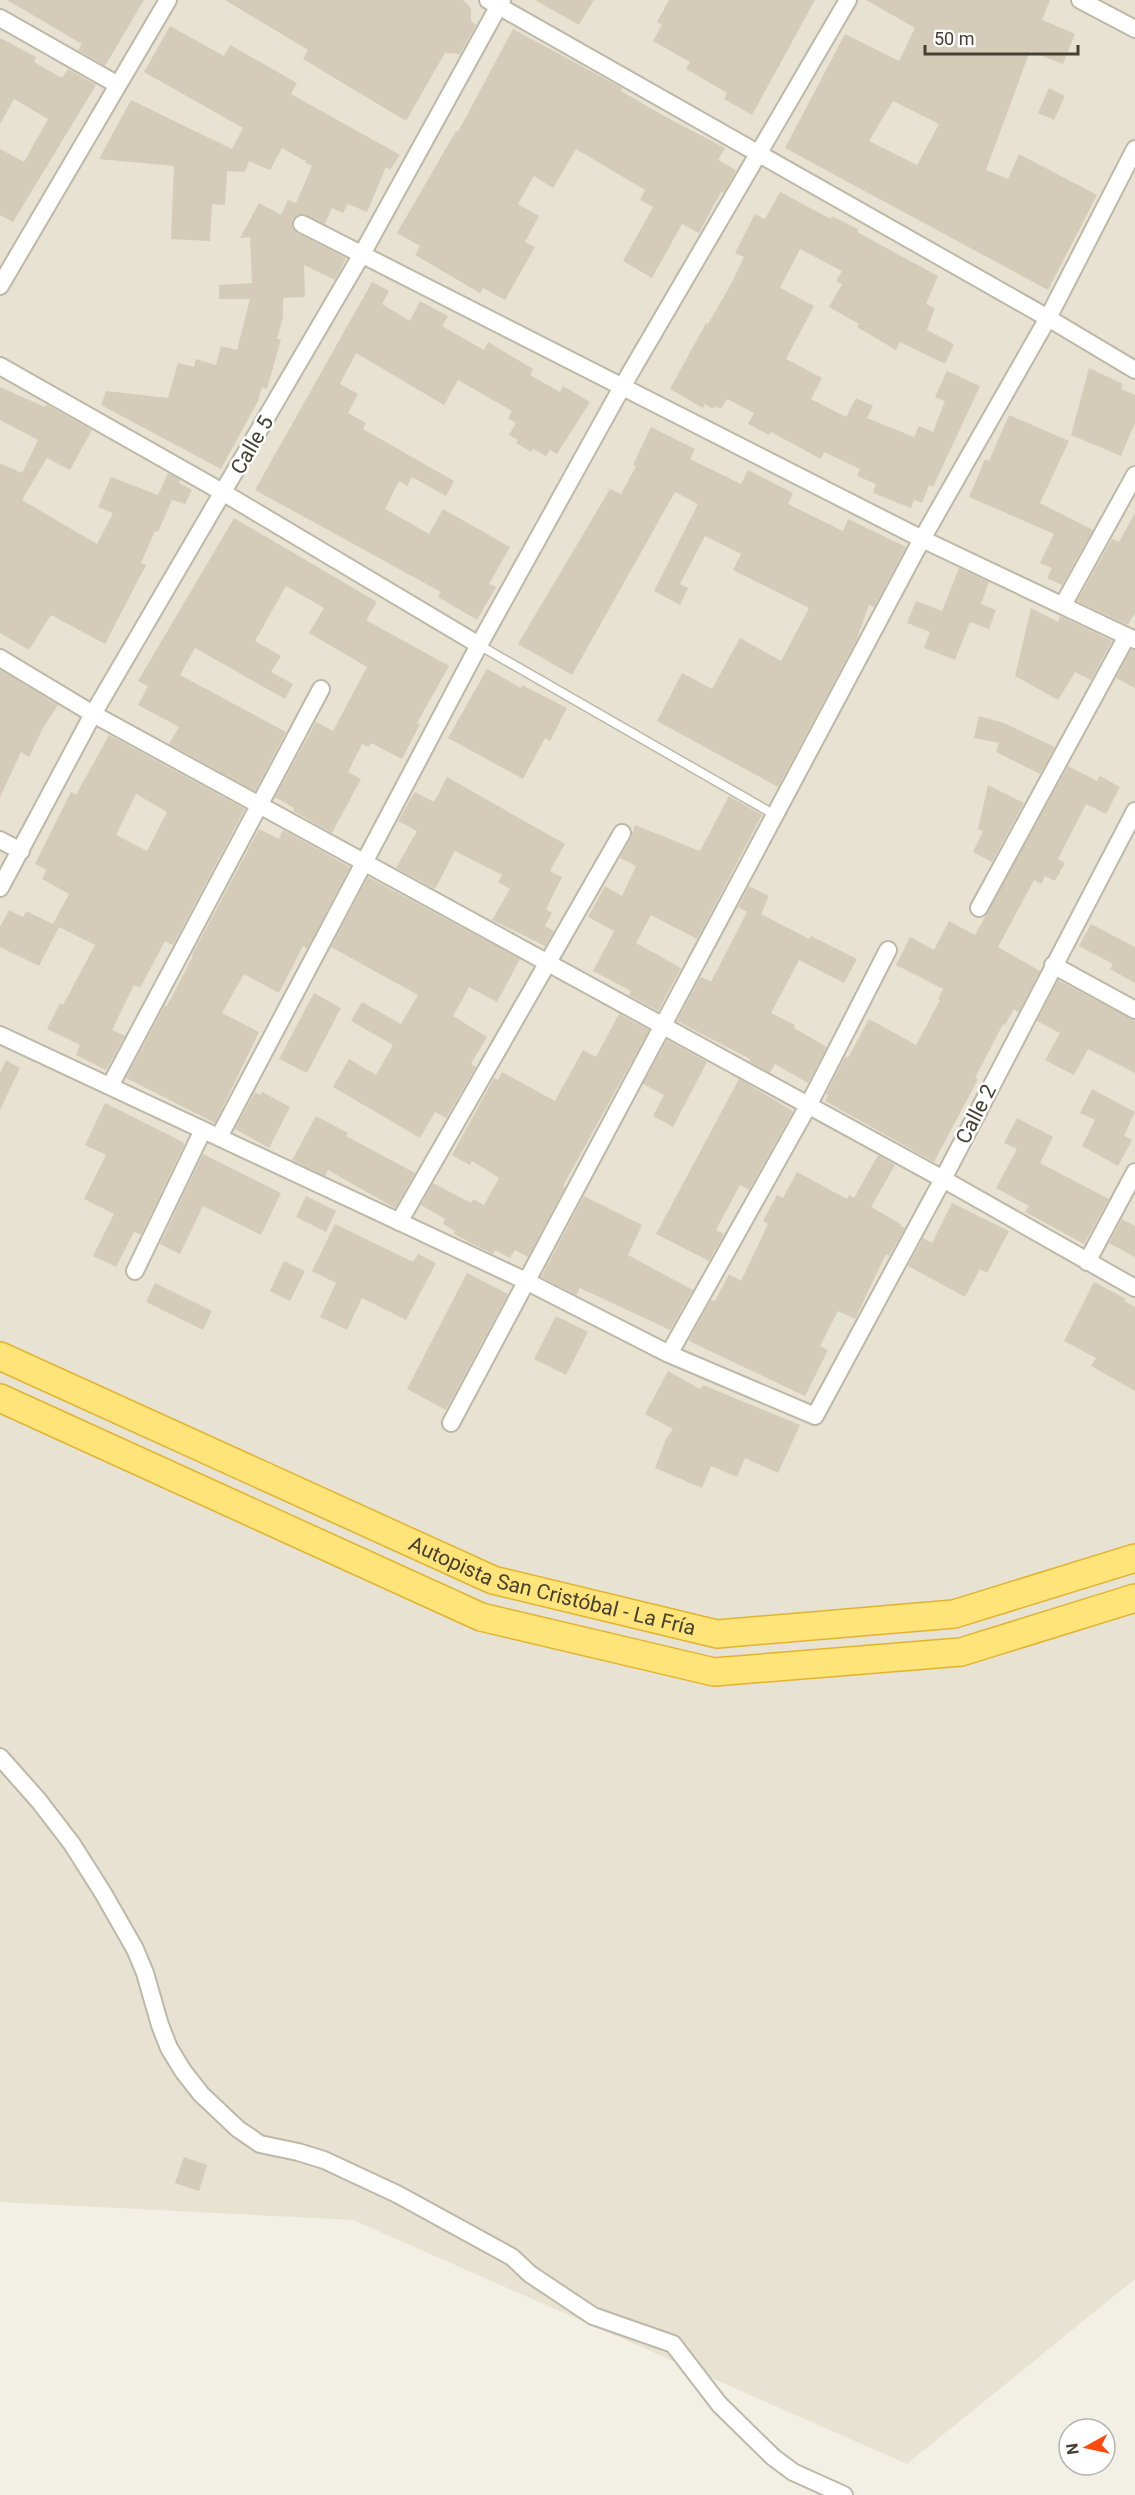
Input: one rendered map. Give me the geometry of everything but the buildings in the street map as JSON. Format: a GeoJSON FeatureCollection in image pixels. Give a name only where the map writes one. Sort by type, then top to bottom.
{"type":"FeatureCollection","features":[{"type":"Feature","properties":{"kind":"highway","name":"Autopista San Cristóbal - La Fría"},"geometry":{"type":"LineString","coordinates":[[0,1356],[494,1580],[717,1634],[954,1614],[1135,1558]]}},
{"type":"Feature","properties":{"kind":"highway","name":"Autopista San Cristóbal - La Fría"},"geometry":{"type":"LineString","coordinates":[[0,1398],[481,1617],[714,1672],[961,1652],[1135,1598]]}},
{"type":"Feature","properties":{"kind":"street"},"geometry":{"type":"LineString","coordinates":[[0,286],[168,0]]}},
{"type":"Feature","properties":{"kind":"street"},"geometry":{"type":"LineString","coordinates":[[219,1137],[479,645],[622,387],[848,0]]}},
{"type":"Feature","properties":{"kind":"street"},"geometry":{"type":"LineString","coordinates":[[1080,0],[1135,29]]}},
{"type":"Feature","properties":{"kind":"street"},"geometry":{"type":"LineString","coordinates":[[496,2],[1135,370]]}},
{"type":"Feature","properties":{"kind":"street","name":"Calle 5"},"geometry":{"type":"LineString","coordinates":[[0,888],[93,714],[362,255],[496,2]]}},
{"type":"Feature","properties":{"kind":"street"},"geometry":{"type":"LineString","coordinates":[[0,18],[118,85]]}},
{"type":"Feature","properties":{"kind":"street"},"geometry":{"type":"LineString","coordinates":[[451,1423],[922,539],[1048,318],[1135,149]]}},
{"type":"Feature","properties":{"kind":"street"},"geometry":{"type":"LineString","coordinates":[[302,224],[922,539],[1131,638],[979,908]]}},
{"type":"Feature","properties":{"kind":"street"},"geometry":{"type":"LineString","coordinates":[[0,366],[224,493],[479,645]]}},
{"type":"Feature","properties":{"kind":"street"},"geometry":{"type":"LineString","coordinates":[[1063,604],[1135,476]]}},
{"type":"Feature","properties":{"kind":"street"},"geometry":{"type":"LineString","coordinates":[[0,658],[93,714],[943,1179],[1135,1288]]}},
{"type":"Feature","properties":{"kind":"street"},"geometry":{"type":"LineString","coordinates":[[110,1086],[321,689]]}},
{"type":"Feature","properties":{"kind":"street","name":"Calle 2"},"geometry":{"type":"LineString","coordinates":[[669,1354],[815,1416],[943,1179],[1135,810]]}},
{"type":"Feature","properties":{"kind":"street"},"geometry":{"type":"LineString","coordinates":[[399,1222],[621,833]]}},
{"type":"Feature","properties":{"kind":"street"},"geometry":{"type":"LineString","coordinates":[[0,840],[21,851]]}},
{"type":"Feature","properties":{"kind":"street"},"geometry":{"type":"LineString","coordinates":[[0,1035],[526,1281],[669,1354],[808,1106],[888,950]]}},
{"type":"Feature","properties":{"kind":"street"},"geometry":{"type":"LineString","coordinates":[[1053,965],[1135,1010]]}},
{"type":"Feature","properties":{"kind":"street"},"geometry":{"type":"LineString","coordinates":[[135,1271],[203,1130]]}},
{"type":"Feature","properties":{"kind":"street"},"geometry":{"type":"LineString","coordinates":[[1087,1262],[1135,1172]]}},
{"type":"Feature","properties":{"kind":"street"},"geometry":{"type":"LineString","coordinates":[[0,1757],[39,1801],[72,1844],[103,1893],[135,1948],[163,2033],[183,2071],[201,2094],[238,2129],[260,2144],[324,2160],[398,2194],[512,2257],[530,2274],[593,2316],[673,2344],[719,2404],[773,2457],[800,2476],[844,2495]]}},
{"type":"Feature","properties":{"kind":"lane"},"geometry":{"type":"LineString","coordinates":[[479,645],[775,815]]}},
{"type":"Feature","properties":{"kind":"shaded area"},"geometry":{"type":"Polygon","coordinates":[[[0,0],[1135,0],[1135,2279],[907,2464],[353,2220],[0,2202],[0,0]]]}}]}
